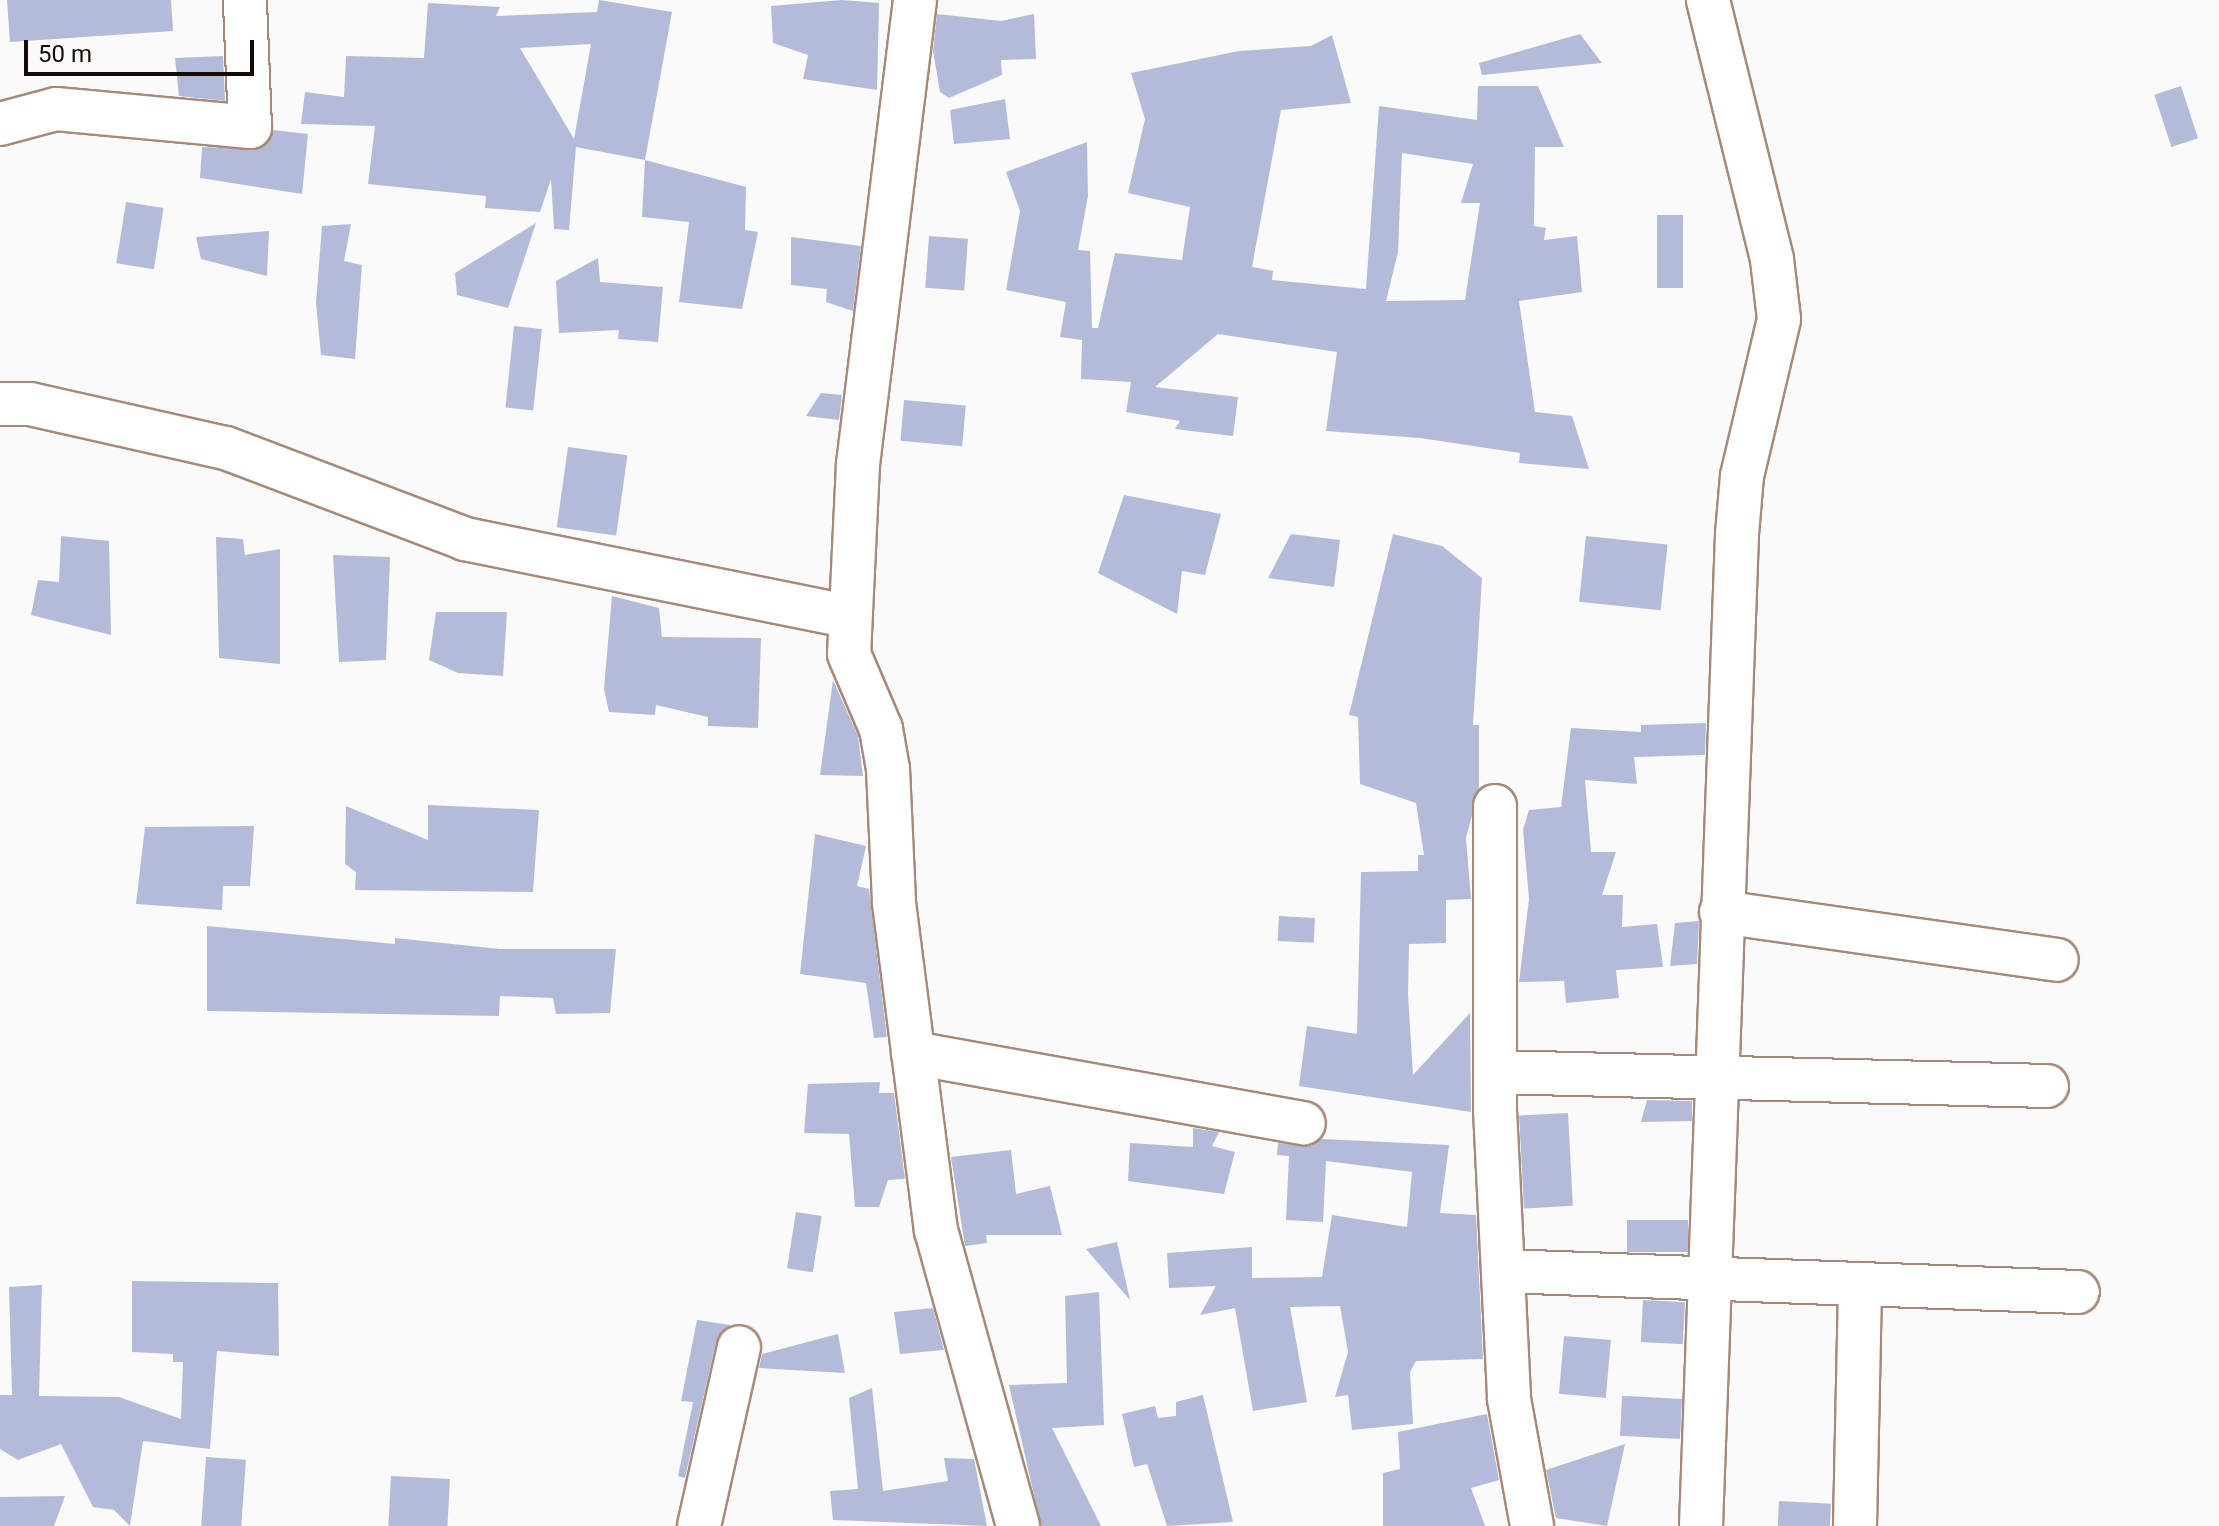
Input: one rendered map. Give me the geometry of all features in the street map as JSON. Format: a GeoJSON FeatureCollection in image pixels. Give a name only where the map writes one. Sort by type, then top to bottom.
{"type":"FeatureCollection","features":[{"type":"Feature","properties":{"kind":"street"},"geometry":{"type":"LineString","coordinates":[[0,124],[56,109],[250,127],[245,0]]}},
{"type":"Feature","properties":{"kind":"street"},"geometry":{"type":"LineString","coordinates":[[915,0],[884,214],[846,616],[849,654],[881,729],[888,769],[894,903],[936,1230],[1018,1526]]}},
{"type":"Feature","properties":{"kind":"street"},"geometry":{"type":"LineString","coordinates":[[1701,1526],[1714,1078],[1742,476],[1779,319],[1772,259],[1708,0]]}},
{"type":"Feature","properties":{"kind":"street"},"geometry":{"type":"LineString","coordinates":[[0,404],[30,404],[226,448],[465,539],[846,616]]}},
{"type":"Feature","properties":{"kind":"street"},"geometry":{"type":"LineString","coordinates":[[1495,806],[1495,1072],[1509,1399],[1532,1526]]}},
{"type":"Feature","properties":{"kind":"street"},"geometry":{"type":"LineString","coordinates":[[1721,912],[2057,960]]}},
{"type":"Feature","properties":{"kind":"street"},"geometry":{"type":"LineString","coordinates":[[913,1053],[1304,1123]]}},
{"type":"Feature","properties":{"kind":"street"},"geometry":{"type":"LineString","coordinates":[[1495,1072],[2047,1086]]}},
{"type":"Feature","properties":{"kind":"street"},"geometry":{"type":"LineString","coordinates":[[1503,1271],[2078,1292]]}},
{"type":"Feature","properties":{"kind":"street"},"geometry":{"type":"LineString","coordinates":[[1855,1526],[1860,1284]]}},
{"type":"Feature","properties":{"kind":"street"},"geometry":{"type":"LineString","coordinates":[[699,1526],[739,1347]]}},
{"type":"Feature","properties":{"kind":"building"},"geometry":{"type":"Polygon","coordinates":[[[7,0],[171,0],[173,31],[10,42],[7,0]]]}},
{"type":"Feature","properties":{"kind":"building"},"geometry":{"type":"Polygon","coordinates":[[[599,0],[672,12],[645,160],[576,147],[569,230],[554,229],[551,179],[540,212],[485,208],[486,196],[368,184],[375,126],[301,124],[305,92],[344,97],[346,56],[424,58],[428,3],[500,7],[496,16],[597,12],[599,0]],[[591,44],[520,48],[574,139],[591,44]]]}},
{"type":"Feature","properties":{"kind":"building"},"geometry":{"type":"Polygon","coordinates":[[[842,0],[879,3],[877,90],[803,79],[808,55],[773,43],[771,6],[842,0]]]}},
{"type":"Feature","properties":{"kind":"building"},"geometry":{"type":"Polygon","coordinates":[[[937,14],[1001,21],[1034,14],[1036,59],[1001,60],[1002,75],[949,98],[940,92],[933,51],[937,14]]]}},
{"type":"Feature","properties":{"kind":"building"},"geometry":{"type":"Polygon","coordinates":[[[1580,34],[1602,63],[1482,75],[1479,63],[1580,34]]]}},
{"type":"Feature","properties":{"kind":"building"},"geometry":{"type":"Polygon","coordinates":[[[1332,35],[1351,103],[1281,110],[1252,267],[1273,271],[1272,280],[1366,289],[1379,106],[1477,120],[1478,86],[1538,86],[1564,147],[1535,147],[1534,226],[1546,228],[1544,240],[1577,236],[1582,292],[1519,301],[1535,412],[1572,416],[1589,469],[1519,463],[1520,453],[1420,438],[1326,431],[1337,352],[1218,334],[1155,387],[1238,397],[1233,436],[1175,429],[1180,421],[1126,412],[1131,382],[1081,379],[1082,340],[1060,337],[1066,302],[1006,290],[1020,211],[1006,172],[1087,142],[1088,196],[1078,250],[1090,251],[1092,328],[1098,328],[1115,253],[1182,260],[1190,207],[1128,193],[1145,119],[1131,73],[1239,51],[1311,46],[1332,35]],[[1402,153],[1398,252],[1386,301],[1465,300],[1480,203],[1461,203],[1473,164],[1402,153]]]}},
{"type":"Feature","properties":{"kind":"building"},"geometry":{"type":"Polygon","coordinates":[[[223,56],[225,101],[179,96],[175,58],[223,56]]]}},
{"type":"Feature","properties":{"kind":"building"},"geometry":{"type":"Polygon","coordinates":[[[2181,86],[2198,138],[2171,147],[2154,95],[2181,86]]]}},
{"type":"Feature","properties":{"kind":"building"},"geometry":{"type":"Polygon","coordinates":[[[1005,99],[1010,139],[954,144],[950,110],[1005,99]]]}},
{"type":"Feature","properties":{"kind":"building"},"geometry":{"type":"Polygon","coordinates":[[[273,130],[308,134],[302,194],[200,178],[202,147],[260,149],[273,130]]]}},
{"type":"Feature","properties":{"kind":"building"},"geometry":{"type":"Polygon","coordinates":[[[645,160],[746,187],[745,230],[758,232],[742,309],[679,302],[689,222],[642,217],[645,160]]]}},
{"type":"Feature","properties":{"kind":"building"},"geometry":{"type":"Polygon","coordinates":[[[126,202],[164,208],[154,269],[116,263],[126,202]]]}},
{"type":"Feature","properties":{"kind":"building"},"geometry":{"type":"Polygon","coordinates":[[[1657,215],[1683,215],[1683,288],[1657,288],[1657,215]]]}},
{"type":"Feature","properties":{"kind":"building"},"geometry":{"type":"Polygon","coordinates":[[[536,223],[508,308],[457,295],[455,273],[536,223]]]}},
{"type":"Feature","properties":{"kind":"building"},"geometry":{"type":"Polygon","coordinates":[[[351,224],[344,261],[362,265],[355,359],[321,355],[316,303],[322,226],[351,224]]]}},
{"type":"Feature","properties":{"kind":"building"},"geometry":{"type":"Polygon","coordinates":[[[269,231],[267,276],[201,259],[196,237],[269,231]]]}},
{"type":"Feature","properties":{"kind":"building"},"geometry":{"type":"Polygon","coordinates":[[[929,236],[968,239],[964,291],[925,288],[929,236]]]}},
{"type":"Feature","properties":{"kind":"building"},"geometry":{"type":"Polygon","coordinates":[[[791,237],[861,246],[853,311],[826,302],[827,289],[791,285],[791,237]]]}},
{"type":"Feature","properties":{"kind":"building"},"geometry":{"type":"Polygon","coordinates":[[[598,258],[600,282],[663,287],[658,342],[618,339],[619,330],[559,333],[556,281],[598,258]]]}},
{"type":"Feature","properties":{"kind":"building"},"geometry":{"type":"Polygon","coordinates":[[[514,326],[542,329],[533,410],[505,408],[514,326]]]}},
{"type":"Feature","properties":{"kind":"building"},"geometry":{"type":"Polygon","coordinates":[[[821,393],[842,395],[839,420],[806,416],[821,393]]]}},
{"type":"Feature","properties":{"kind":"building"},"geometry":{"type":"Polygon","coordinates":[[[904,400],[966,405],[962,446],[900,441],[904,400]]]}},
{"type":"Feature","properties":{"kind":"building"},"geometry":{"type":"Polygon","coordinates":[[[568,447],[627,455],[616,536],[557,527],[568,447]]]}},
{"type":"Feature","properties":{"kind":"building"},"geometry":{"type":"Polygon","coordinates":[[[1124,495],[1221,514],[1205,575],[1182,571],[1177,614],[1098,573],[1124,495]]]}},
{"type":"Feature","properties":{"kind":"building"},"geometry":{"type":"Polygon","coordinates":[[[1291,534],[1340,540],[1334,587],[1268,578],[1291,534]]]}},
{"type":"Feature","properties":{"kind":"building"},"geometry":{"type":"Polygon","coordinates":[[[1393,534],[1442,546],[1482,578],[1473,725],[1479,725],[1479,789],[1466,838],[1471,899],[1446,900],[1446,943],[1409,944],[1408,994],[1413,1075],[1470,1013],[1471,1112],[1299,1086],[1307,1026],[1357,1034],[1361,872],[1418,871],[1418,855],[1424,855],[1416,803],[1360,784],[1358,717],[1349,715],[1393,534]]]}},
{"type":"Feature","properties":{"kind":"building"},"geometry":{"type":"Polygon","coordinates":[[[61,536],[109,541],[111,635],[31,615],[38,580],[59,582],[61,536]]]}},
{"type":"Feature","properties":{"kind":"building"},"geometry":{"type":"Polygon","coordinates":[[[1586,536],[1668,545],[1661,610],[1579,602],[1586,536]]]}},
{"type":"Feature","properties":{"kind":"building"},"geometry":{"type":"Polygon","coordinates":[[[216,537],[243,539],[245,555],[280,549],[280,664],[219,658],[216,537]]]}},
{"type":"Feature","properties":{"kind":"building"},"geometry":{"type":"Polygon","coordinates":[[[333,555],[390,557],[386,660],[339,662],[333,555]]]}},
{"type":"Feature","properties":{"kind":"building"},"geometry":{"type":"Polygon","coordinates":[[[612,596],[659,608],[662,637],[761,638],[758,728],[708,726],[708,717],[656,705],[655,715],[609,712],[604,689],[612,596]]]}},
{"type":"Feature","properties":{"kind":"building"},"geometry":{"type":"Polygon","coordinates":[[[436,612],[507,612],[503,676],[458,673],[429,660],[436,612]]]}},
{"type":"Feature","properties":{"kind":"building"},"geometry":{"type":"Polygon","coordinates":[[[833,680],[858,736],[863,776],[820,775],[833,680]]]}},
{"type":"Feature","properties":{"kind":"building"},"geometry":{"type":"Polygon","coordinates":[[[1706,723],[1705,755],[1634,757],[1637,784],[1585,780],[1591,852],[1616,852],[1602,895],[1623,895],[1622,927],[1657,924],[1663,967],[1616,970],[1619,998],[1566,1003],[1564,981],[1519,982],[1529,899],[1523,830],[1529,810],[1561,807],[1571,728],[1641,732],[1641,725],[1706,723]]]}},
{"type":"Feature","properties":{"kind":"building"},"geometry":{"type":"Polygon","coordinates":[[[428,805],[539,810],[533,892],[355,890],[356,872],[345,864],[346,806],[428,840],[428,805]]]}},
{"type":"Feature","properties":{"kind":"building"},"geometry":{"type":"Polygon","coordinates":[[[254,826],[250,886],[223,886],[222,910],[136,904],[145,827],[254,826]]]}},
{"type":"Feature","properties":{"kind":"building"},"geometry":{"type":"Polygon","coordinates":[[[815,834],[866,846],[857,886],[869,889],[887,1037],[874,1038],[866,983],[800,974],[815,834]]]}},
{"type":"Feature","properties":{"kind":"building"},"geometry":{"type":"Polygon","coordinates":[[[1279,916],[1315,918],[1314,943],[1278,941],[1279,916]]]}},
{"type":"Feature","properties":{"kind":"building"},"geometry":{"type":"Polygon","coordinates":[[[1699,921],[1697,964],[1670,966],[1675,923],[1699,921]]]}},
{"type":"Feature","properties":{"kind":"building"},"geometry":{"type":"Polygon","coordinates":[[[207,926],[395,944],[395,938],[500,949],[616,949],[610,1013],[556,1014],[553,998],[500,996],[499,1016],[207,1011],[207,926]]]}},
{"type":"Feature","properties":{"kind":"building"},"geometry":{"type":"Polygon","coordinates":[[[880,1082],[879,1093],[894,1093],[905,1179],[888,1180],[879,1207],[855,1207],[849,1134],[804,1133],[808,1084],[880,1082]]]}},
{"type":"Feature","properties":{"kind":"building"},"geometry":{"type":"Polygon","coordinates":[[[1647,1100],[1692,1101],[1692,1121],[1641,1122],[1647,1100]]]}},
{"type":"Feature","properties":{"kind":"building"},"geometry":{"type":"Polygon","coordinates":[[[1568,1113],[1573,1206],[1524,1208],[1519,1116],[1568,1113]]]}},
{"type":"Feature","properties":{"kind":"building"},"geometry":{"type":"Polygon","coordinates":[[[1193,1128],[1219,1132],[1212,1146],[1235,1152],[1224,1194],[1128,1181],[1130,1143],[1193,1147],[1193,1128]]]}},
{"type":"Feature","properties":{"kind":"building"},"geometry":{"type":"Polygon","coordinates":[[[1322,1139],[1449,1145],[1440,1213],[1476,1215],[1483,1359],[1416,1361],[1410,1372],[1413,1424],[1352,1430],[1348,1395],[1335,1397],[1348,1352],[1340,1306],[1290,1307],[1307,1402],[1253,1411],[1235,1308],[1200,1315],[1216,1286],[1169,1288],[1167,1253],[1252,1247],[1252,1278],[1322,1277],[1332,1215],[1407,1227],[1412,1172],[1326,1161],[1323,1222],[1286,1220],[1289,1156],[1277,1155],[1278,1143],[1311,1146],[1322,1139]]]}},
{"type":"Feature","properties":{"kind":"building"},"geometry":{"type":"Polygon","coordinates":[[[1011,1150],[1016,1194],[1050,1186],[1062,1235],[986,1235],[987,1243],[965,1246],[951,1157],[1011,1150]]]}},
{"type":"Feature","properties":{"kind":"building"},"geometry":{"type":"Polygon","coordinates":[[[796,1212],[822,1216],[813,1272],[787,1268],[796,1212]]]}},
{"type":"Feature","properties":{"kind":"building"},"geometry":{"type":"Polygon","coordinates":[[[1627,1220],[1688,1220],[1688,1252],[1627,1252],[1627,1220]]]}},
{"type":"Feature","properties":{"kind":"building"},"geometry":{"type":"Polygon","coordinates":[[[1117,1242],[1130,1300],[1086,1249],[1117,1242]]]}},
{"type":"Feature","properties":{"kind":"building"},"geometry":{"type":"Polygon","coordinates":[[[132,1281],[278,1283],[279,1356],[217,1351],[210,1449],[143,1441],[130,1526],[114,1510],[93,1507],[61,1444],[18,1460],[0,1449],[0,1395],[12,1395],[9,1287],[42,1285],[39,1396],[119,1397],[181,1419],[183,1362],[173,1362],[173,1354],[132,1352],[132,1281]]]}},
{"type":"Feature","properties":{"kind":"building"},"geometry":{"type":"Polygon","coordinates":[[[1099,1292],[1104,1425],[1052,1428],[1101,1526],[1041,1526],[1009,1385],[1067,1383],[1065,1296],[1099,1292]]]}},
{"type":"Feature","properties":{"kind":"building"},"geometry":{"type":"Polygon","coordinates":[[[1643,1300],[1685,1302],[1683,1344],[1641,1342],[1643,1300]]]}},
{"type":"Feature","properties":{"kind":"building"},"geometry":{"type":"Polygon","coordinates":[[[933,1308],[944,1350],[900,1354],[894,1312],[933,1308]]]}},
{"type":"Feature","properties":{"kind":"building"},"geometry":{"type":"Polygon","coordinates":[[[697,1320],[730,1325],[716,1342],[685,1478],[678,1476],[693,1402],[681,1401],[697,1320]]]}},
{"type":"Feature","properties":{"kind":"building"},"geometry":{"type":"Polygon","coordinates":[[[838,1334],[845,1373],[759,1368],[762,1354],[838,1334]]]}},
{"type":"Feature","properties":{"kind":"building"},"geometry":{"type":"Polygon","coordinates":[[[1564,1336],[1611,1340],[1606,1398],[1559,1394],[1564,1336]]]}},
{"type":"Feature","properties":{"kind":"building"},"geometry":{"type":"Polygon","coordinates":[[[872,1388],[883,1491],[948,1481],[944,1458],[974,1459],[987,1526],[833,1520],[830,1491],[858,1489],[849,1398],[872,1388]]]}},
{"type":"Feature","properties":{"kind":"building"},"geometry":{"type":"Polygon","coordinates":[[[1203,1395],[1233,1522],[1167,1526],[1147,1464],[1134,1467],[1122,1414],[1155,1406],[1158,1418],[1176,1416],[1176,1402],[1203,1395]]]}},
{"type":"Feature","properties":{"kind":"building"},"geometry":{"type":"Polygon","coordinates":[[[1622,1396],[1682,1399],[1680,1439],[1620,1436],[1622,1396]]]}},
{"type":"Feature","properties":{"kind":"building"},"geometry":{"type":"Polygon","coordinates":[[[1487,1414],[1499,1480],[1471,1488],[1485,1526],[1383,1526],[1383,1473],[1400,1469],[1398,1432],[1487,1414]]]}},
{"type":"Feature","properties":{"kind":"building"},"geometry":{"type":"Polygon","coordinates":[[[1625,1444],[1607,1526],[1556,1518],[1546,1470],[1625,1444]]]}},
{"type":"Feature","properties":{"kind":"building"},"geometry":{"type":"Polygon","coordinates":[[[206,1457],[246,1460],[241,1526],[201,1526],[206,1457]]]}},
{"type":"Feature","properties":{"kind":"building"},"geometry":{"type":"Polygon","coordinates":[[[391,1476],[450,1479],[447,1526],[388,1526],[391,1476]]]}},
{"type":"Feature","properties":{"kind":"building"},"geometry":{"type":"Polygon","coordinates":[[[65,1496],[54,1526],[0,1526],[0,1497],[65,1496]]]}},
{"type":"Feature","properties":{"kind":"building"},"geometry":{"type":"Polygon","coordinates":[[[1779,1501],[1831,1504],[1830,1526],[1778,1526],[1779,1501]]]}}]}
